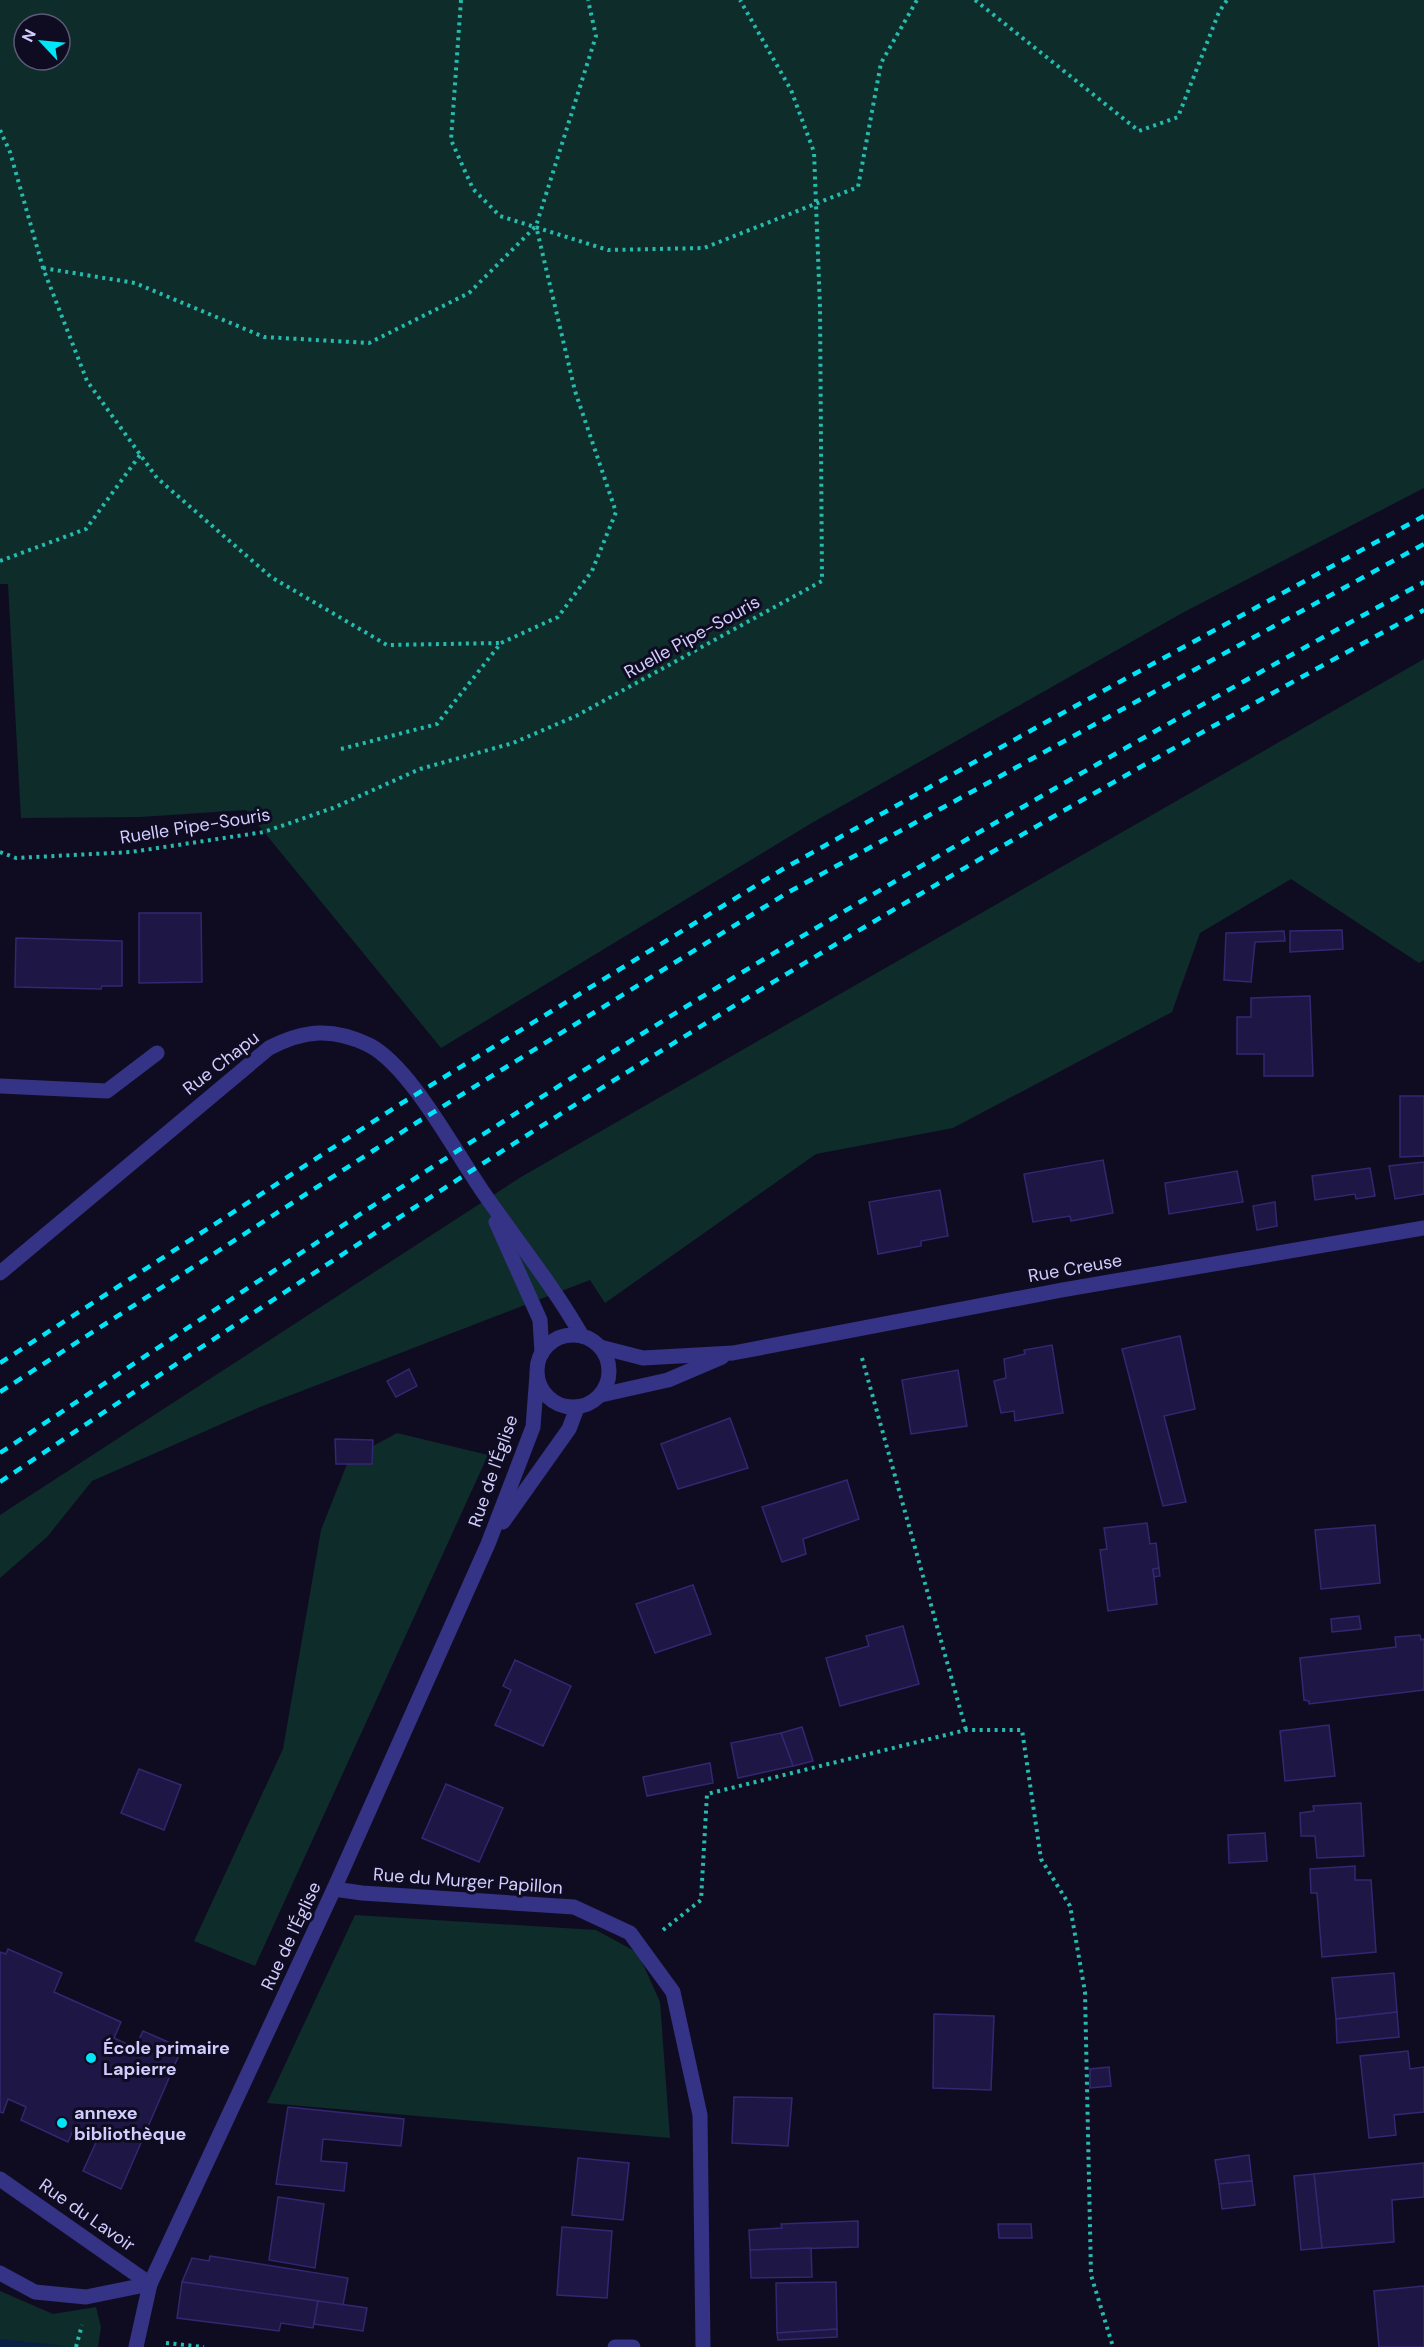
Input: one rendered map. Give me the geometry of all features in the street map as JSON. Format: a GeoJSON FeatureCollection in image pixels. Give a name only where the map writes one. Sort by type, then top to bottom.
{"type":"FeatureCollection","features":[{"type":"Feature","properties":{"kind":"street","name":"Rue Chapu"},"geometry":{"type":"LineString","coordinates":[[0,1273],[269,1048],[295,1035],[319,1032],[345,1037],[368,1045],[384,1054],[402,1072],[483,1192],[566,1308],[582,1336]]}},
{"type":"Feature","properties":{"kind":"street"},"geometry":{"type":"LineString","coordinates":[[0,1086],[106,1091],[157,1053]]}},
{"type":"Feature","properties":{"kind":"street","name":"Rue Chapu"},"geometry":{"type":"LineString","coordinates":[[483,1192],[540,1320],[542,1353]]}},
{"type":"Feature","properties":{"kind":"street","name":"Rue Creuse"},"geometry":{"type":"LineString","coordinates":[[600,1347],[644,1358],[733,1353],[854,1329],[1424,1228]]}},
{"type":"Feature","properties":{"kind":"street"},"geometry":{"type":"LineString","coordinates":[[582,1336],[600,1347],[607,1358],[610,1370],[601,1395],[589,1404],[577,1408],[560,1406],[549,1399],[540,1386],[537,1374],[542,1353],[559,1338],[582,1336]]}},
{"type":"Feature","properties":{"kind":"street","name":"Rue Creuse"},"geometry":{"type":"LineString","coordinates":[[601,1395],[668,1380],[733,1353]]}},
{"type":"Feature","properties":{"kind":"street","name":"Rue de l'Église"},"geometry":{"type":"LineString","coordinates":[[137,2343],[150,2284],[334,1889],[488,1544],[533,1427],[537,1374]]}},
{"type":"Feature","properties":{"kind":"street","name":"Rue de l'Église"},"geometry":{"type":"LineString","coordinates":[[488,1544],[556,1445],[570,1429],[577,1408]]}},
{"type":"Feature","properties":{"kind":"street","name":"Rue du Murger Papillon"},"geometry":{"type":"LineString","coordinates":[[334,1889],[362,1893],[574,1907],[630,1933],[673,1992],[700,2115],[703,2347]]}},
{"type":"Feature","properties":{"kind":"street","name":"Rue du Lavoir"},"geometry":{"type":"LineString","coordinates":[[0,2179],[150,2284]]}},
{"type":"Feature","properties":{"kind":"street"},"geometry":{"type":"LineString","coordinates":[[0,2273],[35,2292],[86,2297],[150,2284]]}},
{"type":"Feature","properties":{"kind":"street"},"geometry":{"type":"LineString","coordinates":[[615,2347],[633,2347]]}},
{"type":"Feature","properties":{"kind":"path"},"geometry":{"type":"LineString","coordinates":[[461,0],[451,140],[473,189],[500,216],[608,250],[704,248],[858,187],[881,63],[916,0]]}},
{"type":"Feature","properties":{"kind":"path"},"geometry":{"type":"LineString","coordinates":[[43,268],[135,283],[264,337],[369,343],[469,293],[536,226],[596,36],[588,0]]}},
{"type":"Feature","properties":{"kind":"path","name":"Ruelle Pipe-Souris"},"geometry":{"type":"LineString","coordinates":[[0,852],[16,858],[131,852],[264,832],[333,808],[420,769],[513,743],[576,716],[822,581],[820,307],[814,152],[791,90],[740,0]]}},
{"type":"Feature","properties":{"kind":"path"},"geometry":{"type":"LineString","coordinates":[[975,0],[1138,131],[1178,117],[1219,12],[1227,0]]}},
{"type":"Feature","properties":{"kind":"path"},"geometry":{"type":"LineString","coordinates":[[0,130],[10,152],[43,268],[87,381],[157,478],[271,578],[387,645],[501,643],[558,617],[592,571],[616,512],[575,391],[536,226]]}},
{"type":"Feature","properties":{"kind":"path"},"geometry":{"type":"LineString","coordinates":[[0,561],[86,529],[140,455]]}},
{"type":"Feature","properties":{"kind":"path"},"geometry":{"type":"LineString","coordinates":[[340,749],[437,724],[501,643]]}},
{"type":"Feature","properties":{"kind":"path"},"geometry":{"type":"LineString","coordinates":[[854,1329],[966,1730]]}},
{"type":"Feature","properties":{"kind":"path"},"geometry":{"type":"LineString","coordinates":[[641,1948],[701,1900],[707,1794],[966,1730],[1022,1730],[1041,1859],[1070,1906],[1085,1992],[1090,2275],[1113,2347]]}},
{"type":"Feature","properties":{"kind":"path"},"geometry":{"type":"LineString","coordinates":[[137,2343],[204,2347]]}},
{"type":"Feature","properties":{"kind":"green space"},"geometry":{"type":"Polygon","coordinates":[[[0,0],[1424,0],[1424,488],[1184,612],[810,824],[441,1048],[246,810],[140,817],[21,818],[8,584],[0,584],[0,0]]]}},
{"type":"Feature","properties":{"kind":"green space"},"geometry":{"type":"Polygon","coordinates":[[[1424,659],[1424,960],[1419,963],[1291,879],[1200,933],[1172,1012],[953,1128],[816,1154],[605,1303],[590,1280],[260,1407],[92,1481],[47,1537],[0,1578],[0,1515],[521,1177],[1424,659]]]}},
{"type":"Feature","properties":{"kind":"green space"},"geometry":{"type":"Polygon","coordinates":[[[397,1433],[488,1455],[255,1966],[194,1941],[283,1749],[321,1530],[349,1459],[397,1433]]]}},
{"type":"Feature","properties":{"kind":"green space"},"geometry":{"type":"Polygon","coordinates":[[[355,1915],[596,1930],[638,1953],[660,2002],[670,2138],[267,2103],[355,1915]]]}},
{"type":"Feature","properties":{"kind":"green space"},"geometry":{"type":"Polygon","coordinates":[[[0,2291],[53,2314],[96,2307],[101,2327],[98,2347],[0,2347],[0,2291]]]}},
{"type":"Feature","properties":{"kind":"water"},"geometry":{"type":"Polygon","coordinates":[[[0,2339],[68,2346],[0,2347],[0,2339]]]}},
{"type":"Feature","properties":{"kind":"building"},"geometry":{"type":"Polygon","coordinates":[[[139,913],[201,913],[202,982],[139,983],[139,913]]]}},
{"type":"Feature","properties":{"kind":"building"},"geometry":{"type":"Polygon","coordinates":[[[1342,930],[1343,949],[1290,952],[1290,931],[1342,930]]]}},
{"type":"Feature","properties":{"kind":"building"},"geometry":{"type":"Polygon","coordinates":[[[1284,931],[1285,941],[1255,942],[1251,982],[1224,980],[1226,933],[1284,931]]]}},
{"type":"Feature","properties":{"kind":"building"},"geometry":{"type":"Polygon","coordinates":[[[16,938],[122,941],[122,986],[102,986],[101,989],[15,987],[16,938]]]}},
{"type":"Feature","properties":{"kind":"building"},"geometry":{"type":"Polygon","coordinates":[[[1310,996],[1313,1076],[1264,1076],[1264,1054],[1237,1054],[1237,1017],[1251,1017],[1251,998],[1310,996]]]}},
{"type":"Feature","properties":{"kind":"building"},"geometry":{"type":"Polygon","coordinates":[[[1400,1096],[1424,1096],[1424,1156],[1400,1157],[1400,1096]]]}},
{"type":"Feature","properties":{"kind":"building"},"geometry":{"type":"Polygon","coordinates":[[[1103,1160],[1113,1213],[1071,1221],[1070,1216],[1033,1222],[1024,1174],[1103,1160]]]}},
{"type":"Feature","properties":{"kind":"building"},"geometry":{"type":"Polygon","coordinates":[[[1424,1162],[1424,1194],[1395,1199],[1389,1166],[1424,1162]]]}},
{"type":"Feature","properties":{"kind":"building"},"geometry":{"type":"Polygon","coordinates":[[[1370,1168],[1375,1196],[1356,1199],[1355,1194],[1315,1200],[1312,1176],[1370,1168]]]}},
{"type":"Feature","properties":{"kind":"building"},"geometry":{"type":"Polygon","coordinates":[[[1237,1171],[1243,1202],[1169,1214],[1165,1183],[1237,1171]]]}},
{"type":"Feature","properties":{"kind":"building"},"geometry":{"type":"Polygon","coordinates":[[[940,1190],[948,1236],[921,1241],[921,1246],[878,1254],[869,1202],[940,1190]]]}},
{"type":"Feature","properties":{"kind":"building"},"geometry":{"type":"Polygon","coordinates":[[[1275,1202],[1277,1226],[1257,1230],[1253,1206],[1275,1202]]]}},
{"type":"Feature","properties":{"kind":"building"},"geometry":{"type":"Polygon","coordinates":[[[1180,1336],[1195,1409],[1164,1416],[1186,1502],[1163,1506],[1122,1349],[1180,1336]]]}},
{"type":"Feature","properties":{"kind":"building"},"geometry":{"type":"Polygon","coordinates":[[[1052,1345],[1063,1413],[1015,1421],[1014,1411],[1001,1413],[994,1381],[1006,1378],[1004,1359],[1025,1354],[1024,1350],[1052,1345]]]}},
{"type":"Feature","properties":{"kind":"building"},"geometry":{"type":"Polygon","coordinates":[[[409,1369],[417,1386],[396,1397],[387,1381],[409,1369]]]}},
{"type":"Feature","properties":{"kind":"building"},"geometry":{"type":"Polygon","coordinates":[[[958,1370],[967,1426],[911,1434],[902,1380],[958,1370]]]}},
{"type":"Feature","properties":{"kind":"building"},"geometry":{"type":"Polygon","coordinates":[[[730,1418],[748,1468],[678,1489],[661,1444],[730,1418]]]}},
{"type":"Feature","properties":{"kind":"building"},"geometry":{"type":"Polygon","coordinates":[[[335,1439],[373,1440],[372,1464],[336,1464],[335,1439]]]}},
{"type":"Feature","properties":{"kind":"building"},"geometry":{"type":"Polygon","coordinates":[[[847,1480],[859,1519],[803,1539],[806,1554],[782,1562],[762,1507],[847,1480]]]}},
{"type":"Feature","properties":{"kind":"building"},"geometry":{"type":"Polygon","coordinates":[[[1147,1523],[1150,1544],[1156,1543],[1159,1568],[1153,1569],[1157,1604],[1108,1611],[1100,1550],[1107,1549],[1104,1528],[1147,1523]]]}},
{"type":"Feature","properties":{"kind":"building"},"geometry":{"type":"Polygon","coordinates":[[[1375,1525],[1380,1583],[1321,1589],[1315,1530],[1375,1525]]]}},
{"type":"Feature","properties":{"kind":"building"},"geometry":{"type":"Polygon","coordinates":[[[1159,1568],[1160,1576],[1154,1577],[1153,1569],[1159,1568]]]}},
{"type":"Feature","properties":{"kind":"building"},"geometry":{"type":"Polygon","coordinates":[[[693,1585],[711,1634],[655,1653],[636,1604],[693,1585]]]}},
{"type":"Feature","properties":{"kind":"building"},"geometry":{"type":"Polygon","coordinates":[[[1359,1616],[1361,1629],[1332,1632],[1331,1619],[1359,1616]]]}},
{"type":"Feature","properties":{"kind":"building"},"geometry":{"type":"Polygon","coordinates":[[[903,1626],[919,1684],[840,1706],[826,1658],[869,1646],[866,1636],[903,1626]]]}},
{"type":"Feature","properties":{"kind":"building"},"geometry":{"type":"Polygon","coordinates":[[[1420,1635],[1421,1640],[1424,1639],[1424,1690],[1309,1704],[1309,1701],[1304,1700],[1300,1658],[1396,1647],[1395,1637],[1420,1635]]]}},
{"type":"Feature","properties":{"kind":"building"},"geometry":{"type":"Polygon","coordinates":[[[515,1660],[571,1686],[543,1746],[495,1725],[511,1690],[503,1686],[515,1660]]]}},
{"type":"Feature","properties":{"kind":"building"},"geometry":{"type":"Polygon","coordinates":[[[1329,1725],[1335,1776],[1285,1781],[1280,1731],[1329,1725]]]}},
{"type":"Feature","properties":{"kind":"building"},"geometry":{"type":"Polygon","coordinates":[[[802,1727],[813,1761],[793,1766],[781,1733],[802,1727]]]}},
{"type":"Feature","properties":{"kind":"building"},"geometry":{"type":"Polygon","coordinates":[[[781,1733],[793,1766],[738,1778],[731,1743],[781,1733]]]}},
{"type":"Feature","properties":{"kind":"building"},"geometry":{"type":"Polygon","coordinates":[[[710,1763],[713,1783],[647,1796],[643,1777],[710,1763]]]}},
{"type":"Feature","properties":{"kind":"building"},"geometry":{"type":"Polygon","coordinates":[[[139,1769],[181,1785],[164,1830],[121,1813],[139,1769]]]}},
{"type":"Feature","properties":{"kind":"building"},"geometry":{"type":"Polygon","coordinates":[[[446,1784],[503,1808],[479,1862],[422,1838],[446,1784]]]}},
{"type":"Feature","properties":{"kind":"building"},"geometry":{"type":"Polygon","coordinates":[[[1361,1803],[1364,1856],[1317,1858],[1315,1836],[1301,1836],[1300,1813],[1314,1811],[1313,1806],[1361,1803]]]}},
{"type":"Feature","properties":{"kind":"building"},"geometry":{"type":"Polygon","coordinates":[[[1265,1833],[1267,1861],[1229,1863],[1228,1835],[1265,1833]]]}},
{"type":"Feature","properties":{"kind":"building"},"geometry":{"type":"Polygon","coordinates":[[[1355,1866],[1355,1880],[1371,1880],[1376,1952],[1322,1957],[1317,1893],[1311,1893],[1310,1869],[1355,1866]]]}},
{"type":"Feature","properties":{"kind":"building"},"geometry":{"type":"Polygon","coordinates":[[[8,1949],[62,1973],[54,1992],[121,2022],[114,2038],[135,2048],[143,2031],[182,2048],[121,2189],[83,2171],[98,2138],[74,2128],[68,2142],[21,2120],[26,2107],[8,2099],[3,2113],[0,2112],[0,1952],[6,1954],[8,1949]]]}},
{"type":"Feature","properties":{"kind":"building"},"geometry":{"type":"Polygon","coordinates":[[[1394,1973],[1397,2012],[1336,2019],[1332,1978],[1394,1973]]]}},
{"type":"Feature","properties":{"kind":"building"},"geometry":{"type":"Polygon","coordinates":[[[1397,2012],[1399,2037],[1337,2043],[1336,2019],[1397,2012]]]}},
{"type":"Feature","properties":{"kind":"building"},"geometry":{"type":"Polygon","coordinates":[[[934,2014],[994,2016],[991,2090],[933,2088],[934,2014]]]}},
{"type":"Feature","properties":{"kind":"building"},"geometry":{"type":"Polygon","coordinates":[[[1408,2051],[1410,2069],[1424,2067],[1424,2112],[1394,2115],[1396,2135],[1369,2138],[1360,2056],[1408,2051]]]}},
{"type":"Feature","properties":{"kind":"building"},"geometry":{"type":"Polygon","coordinates":[[[1109,2067],[1111,2086],[1090,2088],[1090,2069],[1109,2067]]]}},
{"type":"Feature","properties":{"kind":"building"},"geometry":{"type":"Polygon","coordinates":[[[734,2097],[792,2098],[788,2146],[732,2143],[734,2097]]]}},
{"type":"Feature","properties":{"kind":"building"},"geometry":{"type":"Polygon","coordinates":[[[288,2107],[404,2119],[401,2146],[323,2139],[321,2161],[347,2163],[344,2191],[276,2184],[288,2107]]]}},
{"type":"Feature","properties":{"kind":"building"},"geometry":{"type":"Polygon","coordinates":[[[1249,2155],[1252,2181],[1219,2184],[1215,2160],[1249,2155]]]}},
{"type":"Feature","properties":{"kind":"building"},"geometry":{"type":"Polygon","coordinates":[[[578,2158],[629,2163],[623,2220],[572,2215],[578,2158]]]}},
{"type":"Feature","properties":{"kind":"building"},"geometry":{"type":"Polygon","coordinates":[[[1424,2163],[1424,2197],[1392,2200],[1394,2242],[1322,2248],[1314,2174],[1424,2163]]]}},
{"type":"Feature","properties":{"kind":"building"},"geometry":{"type":"Polygon","coordinates":[[[1314,2174],[1322,2248],[1301,2250],[1294,2176],[1314,2174]]]}},
{"type":"Feature","properties":{"kind":"building"},"geometry":{"type":"Polygon","coordinates":[[[1252,2181],[1255,2205],[1222,2209],[1219,2184],[1252,2181]]]}},
{"type":"Feature","properties":{"kind":"building"},"geometry":{"type":"Polygon","coordinates":[[[278,2197],[324,2204],[315,2268],[269,2260],[278,2197]]]}},
{"type":"Feature","properties":{"kind":"building"},"geometry":{"type":"Polygon","coordinates":[[[858,2221],[858,2247],[750,2250],[749,2230],[782,2228],[781,2224],[858,2221]]]}},
{"type":"Feature","properties":{"kind":"building"},"geometry":{"type":"Polygon","coordinates":[[[998,2224],[1031,2224],[1032,2238],[999,2238],[998,2224]]]}},
{"type":"Feature","properties":{"kind":"building"},"geometry":{"type":"Polygon","coordinates":[[[562,2227],[612,2231],[607,2298],[557,2295],[562,2227]]]}},
{"type":"Feature","properties":{"kind":"building"},"geometry":{"type":"Polygon","coordinates":[[[811,2248],[812,2277],[751,2278],[750,2250],[811,2248]]]}},
{"type":"Feature","properties":{"kind":"building"},"geometry":{"type":"Polygon","coordinates":[[[210,2256],[348,2278],[343,2305],[182,2282],[192,2258],[209,2261],[210,2256]]]}},
{"type":"Feature","properties":{"kind":"building"},"geometry":{"type":"Polygon","coordinates":[[[182,2282],[318,2301],[313,2328],[281,2323],[279,2331],[177,2318],[182,2282]]]}},
{"type":"Feature","properties":{"kind":"building"},"geometry":{"type":"Polygon","coordinates":[[[836,2282],[837,2329],[777,2333],[776,2283],[836,2282]]]}},
{"type":"Feature","properties":{"kind":"building"},"geometry":{"type":"Polygon","coordinates":[[[1424,2286],[1424,2347],[1379,2347],[1374,2291],[1424,2286]]]}},
{"type":"Feature","properties":{"kind":"building"},"geometry":{"type":"Polygon","coordinates":[[[318,2301],[367,2308],[363,2331],[314,2324],[318,2301]]]}},
{"type":"Feature","properties":{"kind":"building"},"geometry":{"type":"Polygon","coordinates":[[[837,2329],[837,2337],[778,2340],[777,2333],[837,2329]]]}},
{"type":"Feature","properties":{"kind":"railway"},"geometry":{"type":"LineString","coordinates":[[0,1363],[402,1103],[783,869],[1048,721],[1424,516]]}},
{"type":"Feature","properties":{"kind":"railway"},"geometry":{"type":"LineString","coordinates":[[0,1392],[416,1123],[787,893],[1424,544]]}},
{"type":"Feature","properties":{"kind":"railway"},"geometry":{"type":"LineString","coordinates":[[0,1453],[402,1187],[708,993],[1039,797],[1424,582]]}},
{"type":"Feature","properties":{"kind":"railway"},"geometry":{"type":"LineString","coordinates":[[0,1482],[406,1213],[714,1018],[1043,822],[1424,610]]}},
{"type":"Feature","properties":{"kind":"place","name":"École primaire Lapierre"},"geometry":{"type":"Point","coordinates":[91,2058]}},
{"type":"Feature","properties":{"kind":"place","name":"annexe bibliothèque"},"geometry":{"type":"Point","coordinates":[62,2123]}}]}
